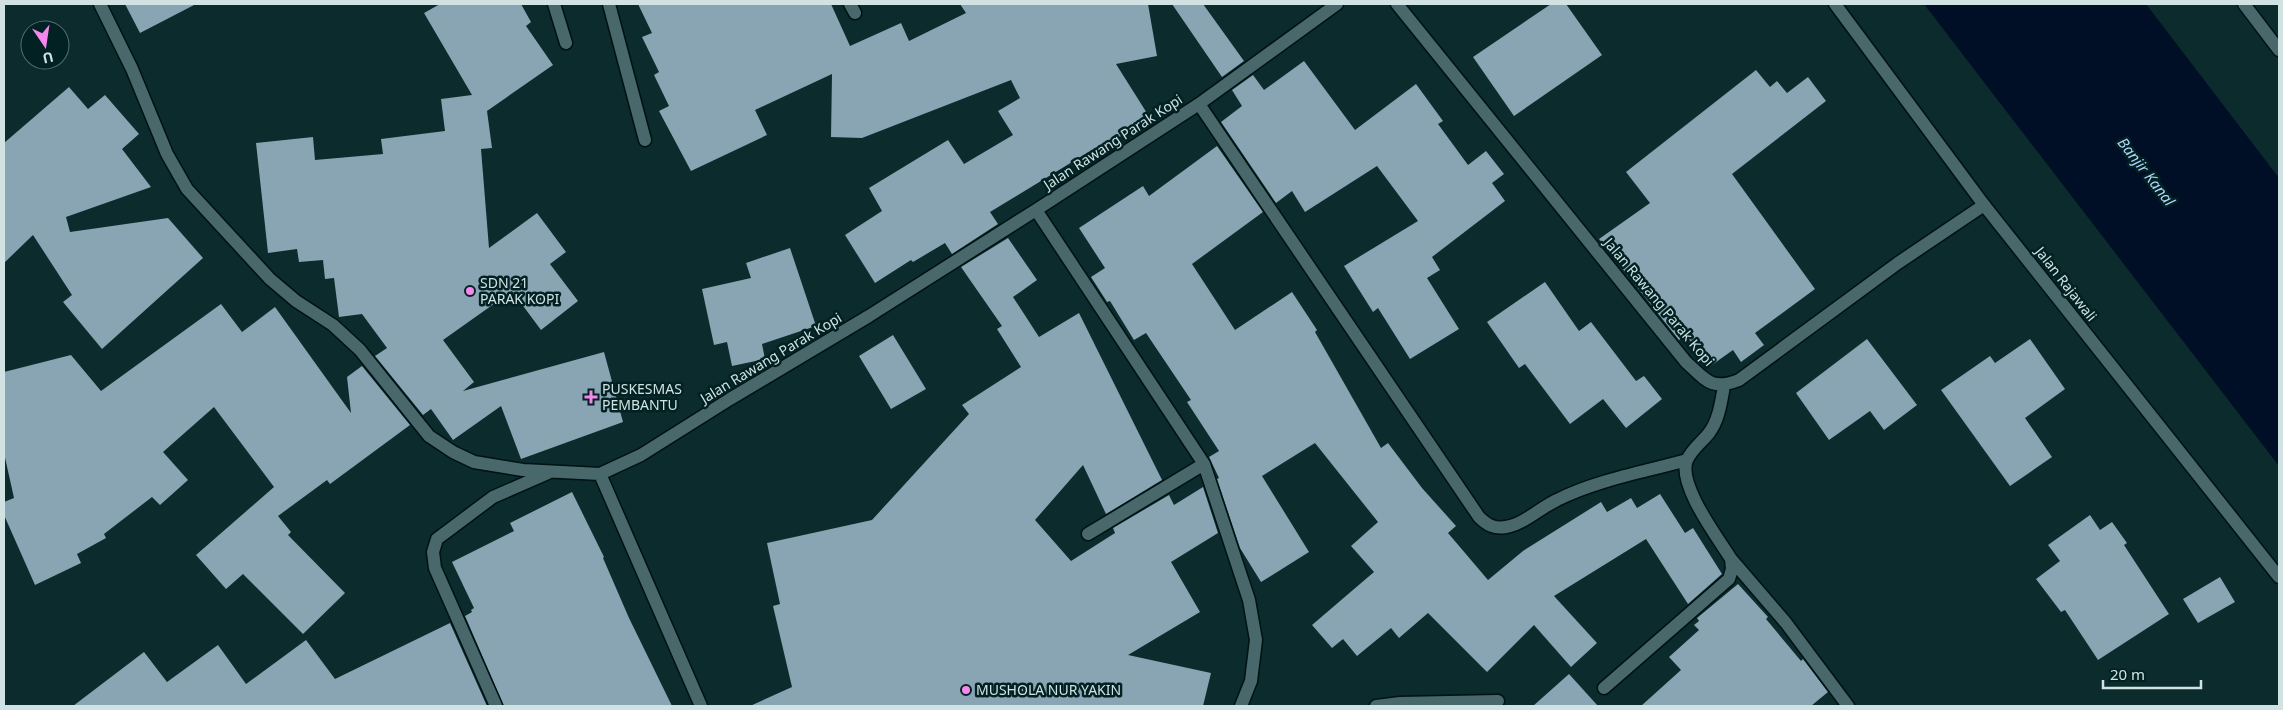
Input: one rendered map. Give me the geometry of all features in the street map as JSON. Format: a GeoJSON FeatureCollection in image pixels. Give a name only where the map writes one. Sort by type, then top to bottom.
{"type":"FeatureCollection","features":[{"type":"Feature","properties":{"kind":"street","name":"Jalan Rawang Parak Kopi"},"geometry":{"type":"LineString","coordinates":[[100,4],[132,68],[167,154],[187,188],[264,273],[296,301],[333,325],[360,350],[429,436],[453,452],[474,462],[523,470],[600,474],[641,455],[869,316],[1036,210],[1199,104],[1337,4]]}},
{"type":"Feature","properties":{"kind":"street"},"geometry":{"type":"LineString","coordinates":[[554,4],[566,43]]}},
{"type":"Feature","properties":{"kind":"street"},"geometry":{"type":"LineString","coordinates":[[609,4],[645,140]]}},
{"type":"Feature","properties":{"kind":"street","name":"Jalan Rawang Parak Kopi"},"geometry":{"type":"LineString","coordinates":[[1397,4],[1686,362],[1704,379],[1716,385],[1724,386]]}},
{"type":"Feature","properties":{"kind":"street","name":"Jalan Rajawali"},"geometry":{"type":"LineString","coordinates":[[1835,4],[1984,205],[2279,578]]}},
{"type":"Feature","properties":{"kind":"street"},"geometry":{"type":"LineString","coordinates":[[2244,4],[2279,50]]}},
{"type":"Feature","properties":{"kind":"street"},"geometry":{"type":"LineString","coordinates":[[1199,104],[1478,517],[1485,523],[1494,528],[1514,525],[1557,500],[1590,487],[1687,460]]}},
{"type":"Feature","properties":{"kind":"street"},"geometry":{"type":"LineString","coordinates":[[1848,706],[1786,623],[1731,559],[1689,488],[1684,472],[1687,460],[1694,448],[1709,432],[1718,415],[1724,386],[1739,380],[1898,263],[1984,205]]}},
{"type":"Feature","properties":{"kind":"street"},"geometry":{"type":"LineString","coordinates":[[1036,210],[1204,464],[1249,600],[1256,640],[1251,681],[1241,706]]}},
{"type":"Feature","properties":{"kind":"street"},"geometry":{"type":"LineString","coordinates":[[1088,534],[1204,464]]}},
{"type":"Feature","properties":{"kind":"street"},"geometry":{"type":"LineString","coordinates":[[496,706],[435,568],[433,552],[437,539],[493,497],[551,472]]}},
{"type":"Feature","properties":{"kind":"street"},"geometry":{"type":"LineString","coordinates":[[600,474],[701,706]]}},
{"type":"Feature","properties":{"kind":"street"},"geometry":{"type":"LineString","coordinates":[[1604,688],[1728,579],[1732,569],[1731,559]]}},
{"type":"Feature","properties":{"kind":"street"},"geometry":{"type":"LineString","coordinates":[[1376,706],[1400,703],[1498,701]]}},
{"type":"Feature","properties":{"kind":"water","name":"Banjir Kanal"},"geometry":{"type":"Polygon","coordinates":[[[1924,4],[2146,4],[2279,178],[2279,466],[1924,4]]]}},
{"type":"Feature","properties":{"kind":"building"},"geometry":{"type":"Polygon","coordinates":[[[125,4],[196,4],[140,33],[125,4]]]}},
{"type":"Feature","properties":{"kind":"building"},"geometry":{"type":"Polygon","coordinates":[[[440,4],[521,4],[531,22],[526,26],[553,65],[487,111],[492,148],[481,149],[489,248],[537,213],[566,252],[550,264],[578,301],[541,330],[512,291],[443,340],[474,382],[463,391],[604,352],[623,422],[521,459],[501,406],[453,440],[431,409],[423,415],[375,356],[387,348],[362,314],[339,317],[334,278],[325,279],[323,260],[299,262],[297,249],[268,253],[256,143],[313,137],[315,160],[383,154],[381,139],[445,131],[441,99],[472,95],[424,13],[440,4]]]}},
{"type":"Feature","properties":{"kind":"building"},"geometry":{"type":"Polygon","coordinates":[[[638,4],[831,4],[850,46],[901,23],[909,41],[966,13],[960,4],[1148,4],[1157,56],[1116,64],[1150,118],[1097,151],[1095,148],[990,212],[998,224],[952,254],[945,243],[913,262],[911,260],[875,283],[845,235],[882,211],[869,188],[948,140],[964,164],[1013,135],[998,111],[1020,98],[1011,80],[862,138],[831,137],[832,74],[755,110],[767,135],[691,171],[659,111],[669,106],[654,75],[659,72],[642,37],[652,33],[638,4]]]}},
{"type":"Feature","properties":{"kind":"building"},"geometry":{"type":"Polygon","coordinates":[[[1172,4],[1203,4],[1244,61],[1222,77],[1172,4]]]}},
{"type":"Feature","properties":{"kind":"building"},"geometry":{"type":"Polygon","coordinates":[[[1551,4],[1566,4],[1602,55],[1514,116],[1473,57],[1551,4]]]}},
{"type":"Feature","properties":{"kind":"building"},"geometry":{"type":"Polygon","coordinates":[[[1304,61],[1355,130],[1416,84],[1443,121],[1438,124],[1468,165],[1486,151],[1504,174],[1492,183],[1505,201],[1432,257],[1440,270],[1427,278],[1459,329],[1410,359],[1378,308],[1373,312],[1344,266],[1418,221],[1377,166],[1305,212],[1292,191],[1276,203],[1221,122],[1242,106],[1232,90],[1253,75],[1264,90],[1304,61]]]}},
{"type":"Feature","properties":{"kind":"building"},"geometry":{"type":"Polygon","coordinates":[[[1756,70],[1770,87],[1777,81],[1787,93],[1808,77],[1826,101],[1732,174],[1815,289],[1755,333],[1764,345],[1741,362],[1733,350],[1709,367],[1686,335],[1679,340],[1599,239],[1650,203],[1626,172],[1756,70]]]}},
{"type":"Feature","properties":{"kind":"building"},"geometry":{"type":"Polygon","coordinates":[[[69,87],[88,109],[105,95],[139,134],[122,149],[151,187],[66,217],[70,232],[168,218],[203,258],[102,349],[63,302],[72,295],[33,235],[4,263],[4,143],[69,87]]]}},
{"type":"Feature","properties":{"kind":"building"},"geometry":{"type":"Polygon","coordinates":[[[1217,146],[1263,212],[1192,264],[1235,330],[1292,292],[1317,330],[1315,332],[1381,448],[1388,443],[1422,488],[1456,526],[1448,533],[1488,580],[1523,551],[1601,502],[1607,512],[1631,498],[1637,508],[1660,494],[1685,533],[1693,528],[1722,574],[1688,604],[1646,539],[1554,596],[1597,643],[1571,667],[1534,625],[1487,672],[1428,613],[1399,638],[1391,628],[1357,656],[1343,639],[1332,648],[1312,625],[1374,572],[1351,546],[1378,522],[1315,443],[1262,476],[1309,552],[1261,582],[1240,548],[1217,479],[1219,478],[1209,457],[1219,451],[1187,402],[1191,400],[1146,333],[1134,340],[1110,301],[1107,302],[1091,277],[1105,268],[1079,228],[1143,186],[1149,196],[1217,146]]]}},
{"type":"Feature","properties":{"kind":"building"},"geometry":{"type":"Polygon","coordinates":[[[1008,238],[1037,280],[1013,297],[1039,337],[1079,313],[1162,480],[1106,514],[1083,465],[1035,520],[1071,561],[1115,533],[1113,528],[1169,495],[1174,505],[1203,487],[1218,533],[1171,562],[1200,612],[1128,655],[1211,673],[1203,706],[750,706],[792,687],[773,606],[780,604],[767,543],[872,520],[969,414],[962,405],[1021,367],[997,329],[1002,326],[961,267],[1008,238]]]}},
{"type":"Feature","properties":{"kind":"building"},"geometry":{"type":"Polygon","coordinates":[[[790,248],[816,326],[762,344],[765,359],[732,366],[727,342],[714,345],[702,289],[751,278],[746,263],[790,248]]]}},
{"type":"Feature","properties":{"kind":"building"},"geometry":{"type":"Polygon","coordinates":[[[1545,282],[1579,331],[1591,322],[1636,381],[1644,376],[1662,399],[1626,428],[1603,399],[1570,424],[1525,364],[1519,368],[1487,322],[1545,282]]]}},
{"type":"Feature","properties":{"kind":"building"},"geometry":{"type":"Polygon","coordinates":[[[221,304],[242,332],[275,307],[351,413],[347,377],[362,366],[410,425],[330,484],[327,480],[278,516],[291,532],[288,535],[345,593],[303,634],[243,574],[226,589],[196,555],[274,487],[214,407],[163,452],[188,480],[160,505],[152,497],[104,534],[106,538],[77,554],[81,563],[35,585],[4,515],[4,502],[14,498],[4,453],[4,372],[71,355],[101,391],[221,304]]]}},
{"type":"Feature","properties":{"kind":"building"},"geometry":{"type":"Polygon","coordinates":[[[893,335],[926,389],[891,409],[859,356],[893,335]]]}},
{"type":"Feature","properties":{"kind":"building"},"geometry":{"type":"Polygon","coordinates":[[[1867,339],[1917,405],[1884,430],[1870,411],[1829,440],[1796,393],[1867,339]]]}},
{"type":"Feature","properties":{"kind":"building"},"geometry":{"type":"Polygon","coordinates":[[[2030,339],[2065,389],[2025,418],[2052,457],[2010,486],[1941,390],[1990,356],[1995,363],[2030,339]]]}},
{"type":"Feature","properties":{"kind":"building"},"geometry":{"type":"Polygon","coordinates":[[[572,492],[604,557],[629,618],[672,706],[504,706],[465,616],[472,612],[471,610],[474,608],[452,562],[514,531],[510,523],[572,492]]]}},
{"type":"Feature","properties":{"kind":"building"},"geometry":{"type":"Polygon","coordinates":[[[2090,515],[2100,530],[2112,522],[2127,543],[2124,545],[2169,614],[2098,660],[2065,610],[2061,612],[2036,579],[2060,561],[2048,545],[2090,515]]]}},
{"type":"Feature","properties":{"kind":"building"},"geometry":{"type":"Polygon","coordinates":[[[2220,577],[2235,602],[2198,623],[2183,599],[2220,577]]]}},
{"type":"Feature","properties":{"kind":"building"},"geometry":{"type":"Polygon","coordinates":[[[1738,584],[1768,617],[1766,619],[1801,661],[1803,659],[1828,692],[1811,706],[1641,706],[1681,670],[1669,657],[1699,630],[1694,625],[1699,621],[1697,618],[1738,584]]]}},
{"type":"Feature","properties":{"kind":"building"},"geometry":{"type":"Polygon","coordinates":[[[450,623],[487,706],[73,706],[144,652],[167,682],[218,645],[246,684],[306,640],[335,679],[450,623]]]}},
{"type":"Feature","properties":{"kind":"building"},"geometry":{"type":"Polygon","coordinates":[[[1569,674],[1598,706],[1533,706],[1569,674]]]}},
{"type":"Feature","properties":{"kind":"place","name":"SDN 21 PARAK KOPI"},"geometry":{"type":"Point","coordinates":[470,291]}},
{"type":"Feature","properties":{"kind":"place","name":"PUSKESMAS PEMBANTU"},"geometry":{"type":"Point","coordinates":[591,397]}},
{"type":"Feature","properties":{"kind":"place","name":"MUSHOLA NUR YAKIN"},"geometry":{"type":"Point","coordinates":[966,690]}}]}
